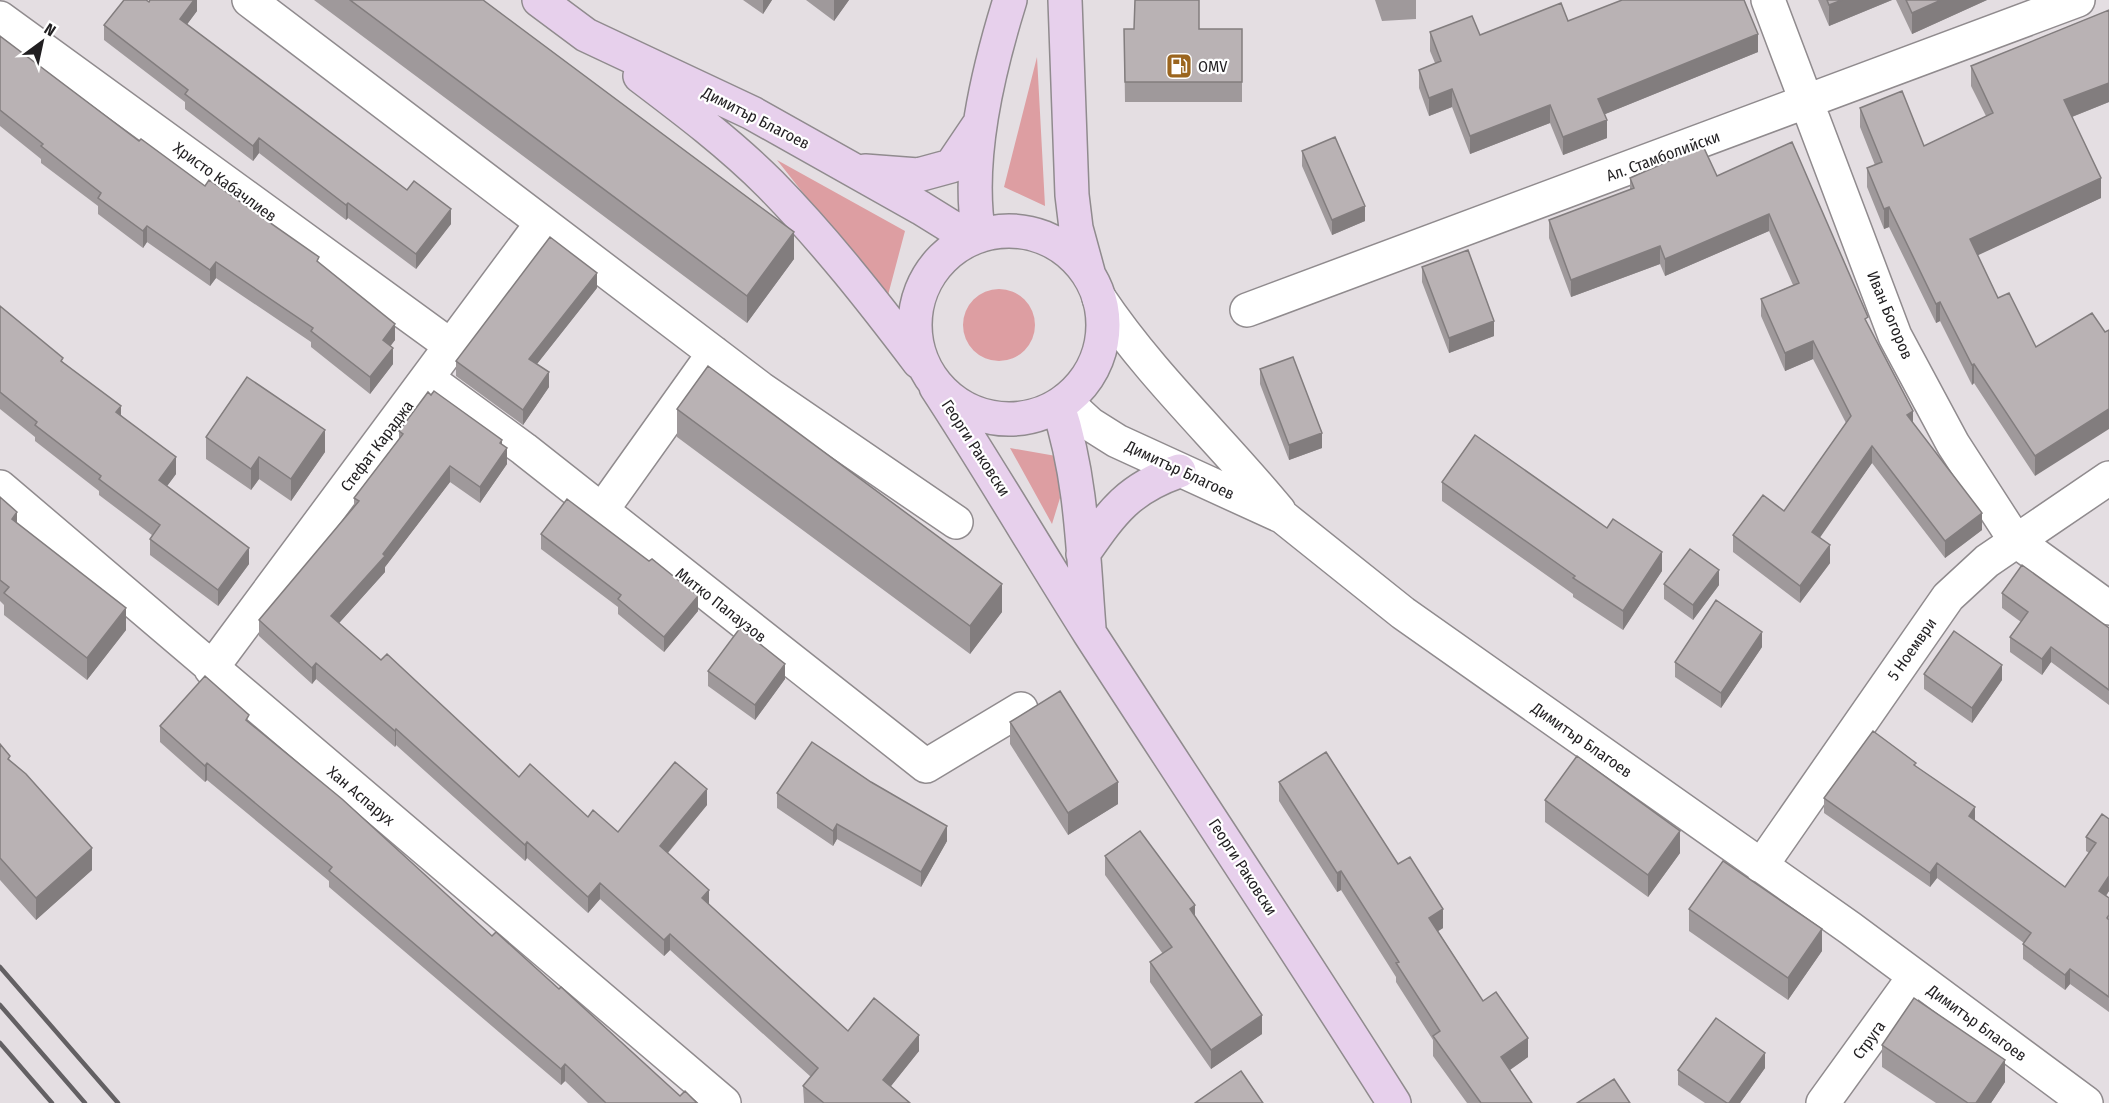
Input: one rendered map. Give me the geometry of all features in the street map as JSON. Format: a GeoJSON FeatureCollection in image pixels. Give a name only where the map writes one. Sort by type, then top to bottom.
{"type":"FeatureCollection","features":[{"type":"Feature","properties":{"kind":"street"},"geometry":{"type":"LineString","coordinates":[[249,0],[760,388],[956,522]]}},
{"type":"Feature","properties":{"kind":"street"},"geometry":{"type":"LineString","coordinates":[[975,237],[978,126],[1010,0]]}},
{"type":"Feature","properties":{"kind":"street"},"geometry":{"type":"LineString","coordinates":[[586,35],[706,126],[769,183],[846,267],[930,378],[957,404],[1007,420],[1033,417],[1061,404],[1086,380],[1099,355],[1103,327],[1076,228],[1072,195],[1065,0]]}},
{"type":"Feature","properties":{"kind":"street","name":"Иван Богоров"},"geometry":{"type":"LineString","coordinates":[[1768,0],[1895,336],[1953,444],[2015,540],[2109,609]]}},
{"type":"Feature","properties":{"kind":"street","name":"Ал. Стамболийски"},"geometry":{"type":"LineString","coordinates":[[1247,310],[2078,0]]}},
{"type":"Feature","properties":{"kind":"street","name":"Димитър Благоев"},"geometry":{"type":"LineString","coordinates":[[542,1],[586,35],[752,113],[975,237]]}},
{"type":"Feature","properties":{"kind":"street","name":"Христо Кабачлиев"},"geometry":{"type":"LineString","coordinates":[[0,18],[451,346]]}},
{"type":"Feature","properties":{"kind":"street"},"geometry":{"type":"LineString","coordinates":[[853,169],[885,174],[918,175],[951,166],[978,126]]}},
{"type":"Feature","properties":{"kind":"street","name":"Стефат Караджа"},"geometry":{"type":"LineString","coordinates":[[212,669],[542,223]]}},
{"type":"Feature","properties":{"kind":"street"},"geometry":{"type":"LineString","coordinates":[[930,378],[915,339],[915,309],[926,279],[945,255],[975,237],[999,231],[1020,232],[1041,237],[1060,247],[1077,260],[1137,351],[1233,455],[1284,517]]}},
{"type":"Feature","properties":{"kind":"street"},"geometry":{"type":"LineString","coordinates":[[602,510],[714,353]]}},
{"type":"Feature","properties":{"kind":"street","name":"Митко Палаузов"},"geometry":{"type":"LineString","coordinates":[[427,378],[602,510],[926,766],[1021,710]]}},
{"type":"Feature","properties":{"kind":"street","name":"Георги Раковски"},"geometry":{"type":"LineString","coordinates":[[930,378],[1001,486],[1089,632],[1287,934],[1394,1103]]}},
{"type":"Feature","properties":{"kind":"street","name":"Димитър Благоев"},"geometry":{"type":"LineString","coordinates":[[1061,404],[1117,441],[1284,517],[1403,614],[1850,928],[2086,1103]]}},
{"type":"Feature","properties":{"kind":"street","name":"Георги Раковски"},"geometry":{"type":"LineString","coordinates":[[1061,404],[1075,469],[1089,632]]}},
{"type":"Feature","properties":{"kind":"street"},"geometry":{"type":"LineString","coordinates":[[1083,554],[1116,507],[1151,481],[1179,471]]}},
{"type":"Feature","properties":{"kind":"street","name":"5 Ноември"},"geometry":{"type":"LineString","coordinates":[[1761,866],[1948,597],[1987,561],[2015,540],[2109,478]]}},
{"type":"Feature","properties":{"kind":"street","name":"Хан Аспарух"},"geometry":{"type":"LineString","coordinates":[[0,487],[724,1103]]}},
{"type":"Feature","properties":{"kind":"street","name":"Струга"},"geometry":{"type":"LineString","coordinates":[[1823,1103],[1914,977]]}},
{"type":"Feature","properties":{"kind":"shaded area"},"geometry":{"type":"Polygon","coordinates":[[[1037,57],[1045,206],[1004,187],[1037,57]]]}},
{"type":"Feature","properties":{"kind":"shaded area"},"geometry":{"type":"Polygon","coordinates":[[[777,160],[905,231],[887,299],[777,160]]]}},
{"type":"Feature","properties":{"kind":"shaded area"},"geometry":{"type":"Polygon","coordinates":[[[999,289],[1019,295],[1029,305],[1035,325],[1029,345],[1019,355],[999,361],[979,355],[969,345],[963,325],[969,305],[979,295],[999,289]]]}},
{"type":"Feature","properties":{"kind":"shaded area"},"geometry":{"type":"Polygon","coordinates":[[[1010,448],[1056,456],[1060,498],[1052,524],[1010,448]]]}},
{"type":"Feature","properties":{"kind":"building"},"geometry":{"type":"Polygon","coordinates":[[[124,0],[149,2],[150,0],[194,0],[180,19],[407,190],[414,181],[451,209],[416,254],[348,203],[346,205],[259,138],[253,146],[185,94],[188,90],[104,25],[124,0]]]}},
{"type":"Feature","properties":{"kind":"building"},"geometry":{"type":"Polygon","coordinates":[[[350,0],[483,0],[794,232],[747,296],[350,0]]]}},
{"type":"Feature","properties":{"kind":"building"},"geometry":{"type":"Polygon","coordinates":[[[1135,0],[1199,0],[1199,29],[1242,29],[1242,82],[1125,82],[1124,29],[1134,29],[1135,0]]]}},
{"type":"Feature","properties":{"kind":"building"},"geometry":{"type":"Polygon","coordinates":[[[1622,0],[1744,0],[1758,34],[1598,99],[1607,120],[1563,137],[1550,105],[1470,136],[1452,89],[1429,98],[1419,70],[1441,61],[1430,32],[1472,16],[1480,35],[1561,3],[1568,21],[1622,0]]]}},
{"type":"Feature","properties":{"kind":"building"},"geometry":{"type":"Polygon","coordinates":[[[1827,0],[1842,0],[1829,5],[1827,0]]]}},
{"type":"Feature","properties":{"kind":"building"},"geometry":{"type":"Polygon","coordinates":[[[1906,0],[1941,0],[1912,13],[1906,0]]]}},
{"type":"Feature","properties":{"kind":"building"},"geometry":{"type":"Polygon","coordinates":[[[2109,10],[2109,83],[2064,100],[2101,178],[1970,239],[1998,298],[2009,293],[2036,347],[2092,313],[2105,332],[2109,330],[2109,409],[2035,456],[1974,364],[1972,365],[1940,302],[1936,304],[1889,207],[1884,209],[1867,168],[1882,162],[1860,108],[1902,91],[1924,146],[1993,113],[1971,66],[2109,10]]]}},
{"type":"Feature","properties":{"kind":"building"},"geometry":{"type":"Polygon","coordinates":[[[0,36],[139,141],[141,139],[205,186],[209,180],[319,257],[317,261],[395,324],[383,340],[393,348],[370,377],[311,331],[313,328],[216,262],[210,270],[147,226],[143,231],[98,198],[101,193],[0,110],[0,36]]]}},
{"type":"Feature","properties":{"kind":"building"},"geometry":{"type":"Polygon","coordinates":[[[1335,137],[1365,206],[1332,220],[1302,151],[1335,137]]]}},
{"type":"Feature","properties":{"kind":"building"},"geometry":{"type":"Polygon","coordinates":[[[1792,142],[1868,317],[1865,319],[1913,411],[1907,415],[1982,513],[1945,541],[1872,446],[1812,532],[1830,545],[1800,586],[1733,535],[1763,495],[1784,511],[1851,416],[1813,341],[1785,353],[1761,299],[1799,283],[1769,214],[1665,259],[1660,246],[1571,280],[1549,220],[1634,188],[1630,178],[1703,146],[1717,176],[1792,142]]]}},
{"type":"Feature","properties":{"kind":"building"},"geometry":{"type":"Polygon","coordinates":[[[550,237],[597,273],[529,359],[549,372],[523,410],[456,361],[550,237]]]}},
{"type":"Feature","properties":{"kind":"building"},"geometry":{"type":"Polygon","coordinates":[[[1468,250],[1494,321],[1449,338],[1422,267],[1468,250]]]}},
{"type":"Feature","properties":{"kind":"building"},"geometry":{"type":"Polygon","coordinates":[[[0,306],[63,358],[61,361],[121,406],[116,412],[176,457],[159,480],[249,548],[218,590],[150,539],[160,525],[99,479],[101,476],[35,425],[37,422],[0,392],[0,306]]]}},
{"type":"Feature","properties":{"kind":"building"},"geometry":{"type":"Polygon","coordinates":[[[1293,357],[1322,433],[1289,445],[1260,369],[1293,357]]]}},
{"type":"Feature","properties":{"kind":"building"},"geometry":{"type":"Polygon","coordinates":[[[708,366],[1002,584],[970,626],[677,409],[708,366]]]}},
{"type":"Feature","properties":{"kind":"building"},"geometry":{"type":"Polygon","coordinates":[[[247,377],[325,430],[291,479],[259,457],[251,469],[206,437],[247,377]]]}},
{"type":"Feature","properties":{"kind":"building"},"geometry":{"type":"Polygon","coordinates":[[[434,391],[502,440],[500,443],[507,448],[480,487],[450,466],[383,554],[385,556],[331,616],[381,660],[387,654],[519,777],[530,764],[588,817],[593,810],[618,832],[675,762],[707,789],[660,846],[709,890],[702,898],[848,1031],[874,998],[919,1035],[883,1080],[910,1103],[824,1103],[803,1086],[818,1068],[670,934],[664,940],[600,883],[588,897],[527,842],[525,845],[396,729],[395,731],[316,663],[312,668],[259,620],[359,501],[354,498],[403,434],[399,431],[428,392],[431,395],[434,391]]]}},
{"type":"Feature","properties":{"kind":"building"},"geometry":{"type":"Polygon","coordinates":[[[1475,435],[1607,528],[1613,519],[1662,552],[1623,611],[1573,578],[1575,576],[1442,482],[1475,435]]]}},
{"type":"Feature","properties":{"kind":"building"},"geometry":{"type":"Polygon","coordinates":[[[0,497],[17,512],[12,519],[126,608],[87,658],[4,593],[9,587],[0,580],[0,497]]]}},
{"type":"Feature","properties":{"kind":"building"},"geometry":{"type":"Polygon","coordinates":[[[567,499],[649,561],[652,559],[698,596],[664,637],[618,599],[621,595],[541,534],[567,499]]]}},
{"type":"Feature","properties":{"kind":"building"},"geometry":{"type":"Polygon","coordinates":[[[1690,549],[1719,570],[1693,605],[1664,584],[1690,549]]]}},
{"type":"Feature","properties":{"kind":"building"},"geometry":{"type":"Polygon","coordinates":[[[2022,565],[2109,628],[2109,690],[2051,647],[2042,659],[2010,637],[2028,612],[2002,593],[2022,565]]]}},
{"type":"Feature","properties":{"kind":"building"},"geometry":{"type":"Polygon","coordinates":[[[1716,600],[1762,632],[1721,693],[1675,662],[1716,600]]]}},
{"type":"Feature","properties":{"kind":"building"},"geometry":{"type":"Polygon","coordinates":[[[740,628],[785,664],[755,705],[708,671],[740,628]]]}},
{"type":"Feature","properties":{"kind":"building"},"geometry":{"type":"Polygon","coordinates":[[[1954,631],[2002,665],[1972,708],[1924,674],[1954,631]]]}},
{"type":"Feature","properties":{"kind":"building"},"geometry":{"type":"Polygon","coordinates":[[[205,676],[249,715],[246,720],[342,799],[492,936],[496,932],[559,989],[561,987],[680,1096],[685,1091],[697,1103],[606,1103],[565,1064],[561,1069],[329,871],[332,867],[207,763],[205,766],[160,726],[205,676]]]}},
{"type":"Feature","properties":{"kind":"building"},"geometry":{"type":"Polygon","coordinates":[[[1060,691],[1118,782],[1068,813],[1010,722],[1060,691]]]}},
{"type":"Feature","properties":{"kind":"building"},"geometry":{"type":"Polygon","coordinates":[[[1873,731],[1916,763],[1914,765],[1975,807],[1969,816],[2065,887],[2096,843],[2086,837],[2102,814],[2109,819],[2109,876],[2099,891],[2109,898],[2107,918],[2109,920],[2109,997],[2070,969],[2065,975],[2023,944],[2031,933],[1937,863],[1930,873],[1824,798],[1873,731]]]}},
{"type":"Feature","properties":{"kind":"building"},"geometry":{"type":"Polygon","coordinates":[[[812,742],[871,782],[947,826],[921,872],[837,824],[833,831],[777,793],[812,742]]]}},
{"type":"Feature","properties":{"kind":"building"},"geometry":{"type":"Polygon","coordinates":[[[0,744],[10,756],[8,759],[26,774],[92,848],[36,898],[0,858],[0,744]]]}},
{"type":"Feature","properties":{"kind":"building"},"geometry":{"type":"Polygon","coordinates":[[[1326,752],[1398,864],[1410,857],[1443,909],[1429,918],[1483,1001],[1496,992],[1528,1038],[1501,1057],[1532,1103],[1481,1103],[1433,1036],[1440,1031],[1396,963],[1399,962],[1341,871],[1337,873],[1279,782],[1326,752]]]}},
{"type":"Feature","properties":{"kind":"building"},"geometry":{"type":"Polygon","coordinates":[[[1577,756],[1680,831],[1648,875],[1545,800],[1577,756]]]}},
{"type":"Feature","properties":{"kind":"building"},"geometry":{"type":"Polygon","coordinates":[[[1140,831],[1195,905],[1190,909],[1262,1015],[1211,1050],[1150,962],[1172,947],[1105,856],[1140,831]]]}},
{"type":"Feature","properties":{"kind":"building"},"geometry":{"type":"Polygon","coordinates":[[[1723,861],[1822,929],[1788,978],[1689,909],[1723,861]]]}},
{"type":"Feature","properties":{"kind":"building"},"geometry":{"type":"Polygon","coordinates":[[[1914,998],[2005,1060],[1976,1103],[1968,1103],[1882,1045],[1914,998]]]}},
{"type":"Feature","properties":{"kind":"building"},"geometry":{"type":"Polygon","coordinates":[[[1716,1018],[1765,1053],[1729,1103],[1678,1070],[1716,1018]]]}},
{"type":"Feature","properties":{"kind":"building"},"geometry":{"type":"Polygon","coordinates":[[[1241,1071],[1263,1103],[1195,1103],[1241,1071]]]}},
{"type":"Feature","properties":{"kind":"building"},"geometry":{"type":"Polygon","coordinates":[[[1614,1079],[1630,1103],[1577,1103],[1614,1079]]]}},
{"type":"Feature","properties":{"kind":"railway"},"geometry":{"type":"LineString","coordinates":[[0,967],[118,1103]]}},
{"type":"Feature","properties":{"kind":"railway"},"geometry":{"type":"LineString","coordinates":[[0,1005],[85,1103]]}},
{"type":"Feature","properties":{"kind":"railway"},"geometry":{"type":"LineString","coordinates":[[0,1043],[52,1103]]}},
{"type":"Feature","properties":{"kind":"place","name":"OMV"},"geometry":{"type":"Point","coordinates":[1179,66]}}]}
